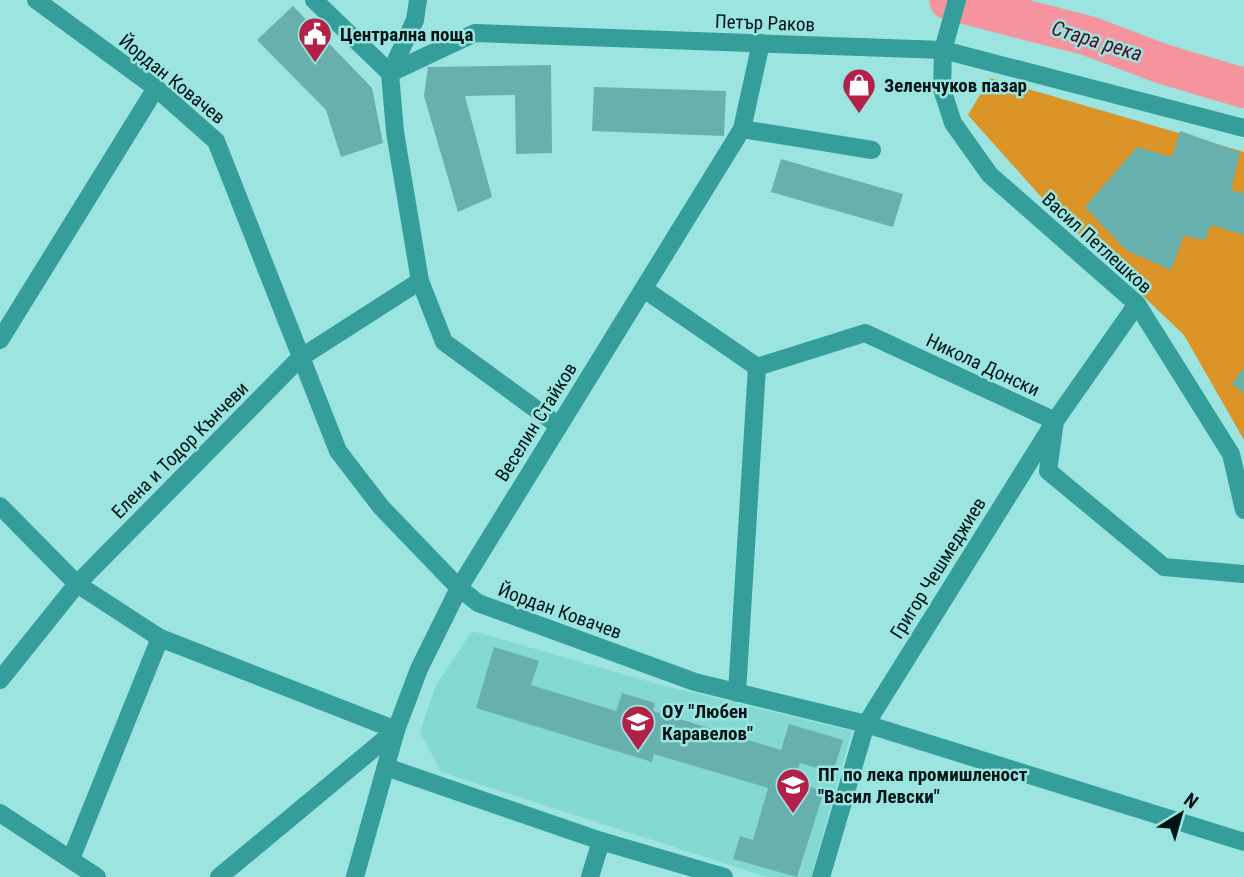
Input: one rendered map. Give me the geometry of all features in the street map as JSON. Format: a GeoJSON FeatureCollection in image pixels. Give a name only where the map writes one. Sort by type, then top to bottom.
{"type":"FeatureCollection","features":[{"type":"Feature","properties":{"kind":"street","name":"Йордан Ковачев"},"geometry":{"type":"LineString","coordinates":[[36,0],[156,88],[216,141],[338,451],[381,507],[458,588],[478,603],[695,682],[866,724],[1244,842]]}},
{"type":"Feature","properties":{"kind":"street"},"geometry":{"type":"LineString","coordinates":[[314,0],[390,74]]}},
{"type":"Feature","properties":{"kind":"street"},"geometry":{"type":"LineString","coordinates":[[418,0],[415,20],[390,74],[396,132],[420,281],[444,342],[559,426]]}},
{"type":"Feature","properties":{"kind":"street","name":"Васил Петлешков"},"geometry":{"type":"LineString","coordinates":[[957,0],[943,50],[942,89],[953,123],[990,175],[1137,304],[1231,454],[1244,510]]}},
{"type":"Feature","properties":{"kind":"street","name":"Петър Раков"},"geometry":{"type":"LineString","coordinates":[[390,74],[475,33],[943,50],[1244,128]]}},
{"type":"Feature","properties":{"kind":"street","name":"Веселин Стайков"},"geometry":{"type":"LineString","coordinates":[[355,877],[396,730],[419,669],[458,588],[742,129],[761,43]]}},
{"type":"Feature","properties":{"kind":"street"},"geometry":{"type":"LineString","coordinates":[[0,340],[156,88]]}},
{"type":"Feature","properties":{"kind":"street"},"geometry":{"type":"LineString","coordinates":[[742,129],[872,150]]}},
{"type":"Feature","properties":{"kind":"street","name":"Елена и Тодор Кънчеви"},"geometry":{"type":"LineString","coordinates":[[0,680],[77,584],[300,358],[420,281]]}},
{"type":"Feature","properties":{"kind":"street"},"geometry":{"type":"LineString","coordinates":[[643,289],[757,367],[737,693]]}},
{"type":"Feature","properties":{"kind":"street","name":"Григор Чешмеджиев"},"geometry":{"type":"LineString","coordinates":[[821,877],[866,724],[1055,421],[1137,304]]}},
{"type":"Feature","properties":{"kind":"street","name":"Никола Донски"},"geometry":{"type":"LineString","coordinates":[[757,367],[865,333],[1055,421]]}},
{"type":"Feature","properties":{"kind":"street"},"geometry":{"type":"LineString","coordinates":[[1055,421],[1048,471],[1164,567],[1244,574]]}},
{"type":"Feature","properties":{"kind":"street"},"geometry":{"type":"LineString","coordinates":[[0,506],[77,584],[160,639],[396,730],[219,877]]}},
{"type":"Feature","properties":{"kind":"street"},"geometry":{"type":"LineString","coordinates":[[71,859],[160,639]]}},
{"type":"Feature","properties":{"kind":"street"},"geometry":{"type":"LineString","coordinates":[[386,767],[601,841],[724,877]]}},
{"type":"Feature","properties":{"kind":"street"},"geometry":{"type":"LineString","coordinates":[[0,813],[97,877]]}},
{"type":"Feature","properties":{"kind":"street"},"geometry":{"type":"LineString","coordinates":[[590,877],[601,841]]}},
{"type":"Feature","properties":{"kind":"shaded area"},"geometry":{"type":"Polygon","coordinates":[[[990,78],[1244,152],[1244,440],[1184,335],[1052,209],[968,115],[990,78]]]}},
{"type":"Feature","properties":{"kind":"shaded area","name":"ОУ \"Любен Каравелов\""},"geometry":{"type":"Polygon","coordinates":[[[472,631],[661,685],[852,731],[811,877],[767,877],[441,772],[420,732],[436,685],[472,631]]]}},
{"type":"Feature","properties":{"kind":"building","name":"Централна поща"},"geometry":{"type":"Polygon","coordinates":[[[293,6],[372,88],[383,143],[341,157],[326,110],[257,40],[293,6]]]}},
{"type":"Feature","properties":{"kind":"building"},"geometry":{"type":"Polygon","coordinates":[[[551,65],[552,153],[516,154],[515,95],[465,96],[492,197],[458,212],[424,96],[428,67],[551,65]]]}},
{"type":"Feature","properties":{"kind":"building"},"geometry":{"type":"Polygon","coordinates":[[[594,87],[726,91],[724,136],[592,131],[594,87]]]}},
{"type":"Feature","properties":{"kind":"building"},"geometry":{"type":"Polygon","coordinates":[[[1180,131],[1240,152],[1231,190],[1244,193],[1244,235],[1211,225],[1205,240],[1184,236],[1171,270],[1126,250],[1085,207],[1137,147],[1172,157],[1180,131]]]}},
{"type":"Feature","properties":{"kind":"building"},"geometry":{"type":"Polygon","coordinates":[[[781,159],[903,194],[893,227],[771,192],[781,159]]]}},
{"type":"Feature","properties":{"kind":"building"},"geometry":{"type":"Polygon","coordinates":[[[1244,368],[1244,393],[1232,384],[1244,368]]]}},
{"type":"Feature","properties":{"kind":"building"},"geometry":{"type":"Polygon","coordinates":[[[494,647],[539,661],[531,685],[616,711],[622,693],[655,703],[653,711],[781,750],[789,724],[843,740],[833,773],[800,763],[794,782],[824,791],[797,877],[733,859],[740,836],[753,840],[768,788],[654,754],[652,762],[476,708],[494,647]]]}},
{"type":"Feature","properties":{"kind":"waterway","name":"Стара река"},"geometry":{"type":"LineString","coordinates":[[949,0],[1089,36],[1163,64],[1244,88]]}},
{"type":"Feature","properties":{"kind":"place","name":"Централна поща"},"geometry":{"type":"Point","coordinates":[315,64]}},
{"type":"Feature","properties":{"kind":"place","name":"Зеленчуков пазар"},"geometry":{"type":"Point","coordinates":[859,115]}},
{"type":"Feature","properties":{"kind":"place","name":"ОУ \"Любен Каравелов\""},"geometry":{"type":"Point","coordinates":[638,752]}},
{"type":"Feature","properties":{"kind":"place","name":"ПГ по лека промишленост \"Васил Левски\""},"geometry":{"type":"Point","coordinates":[793,815]}}]}
